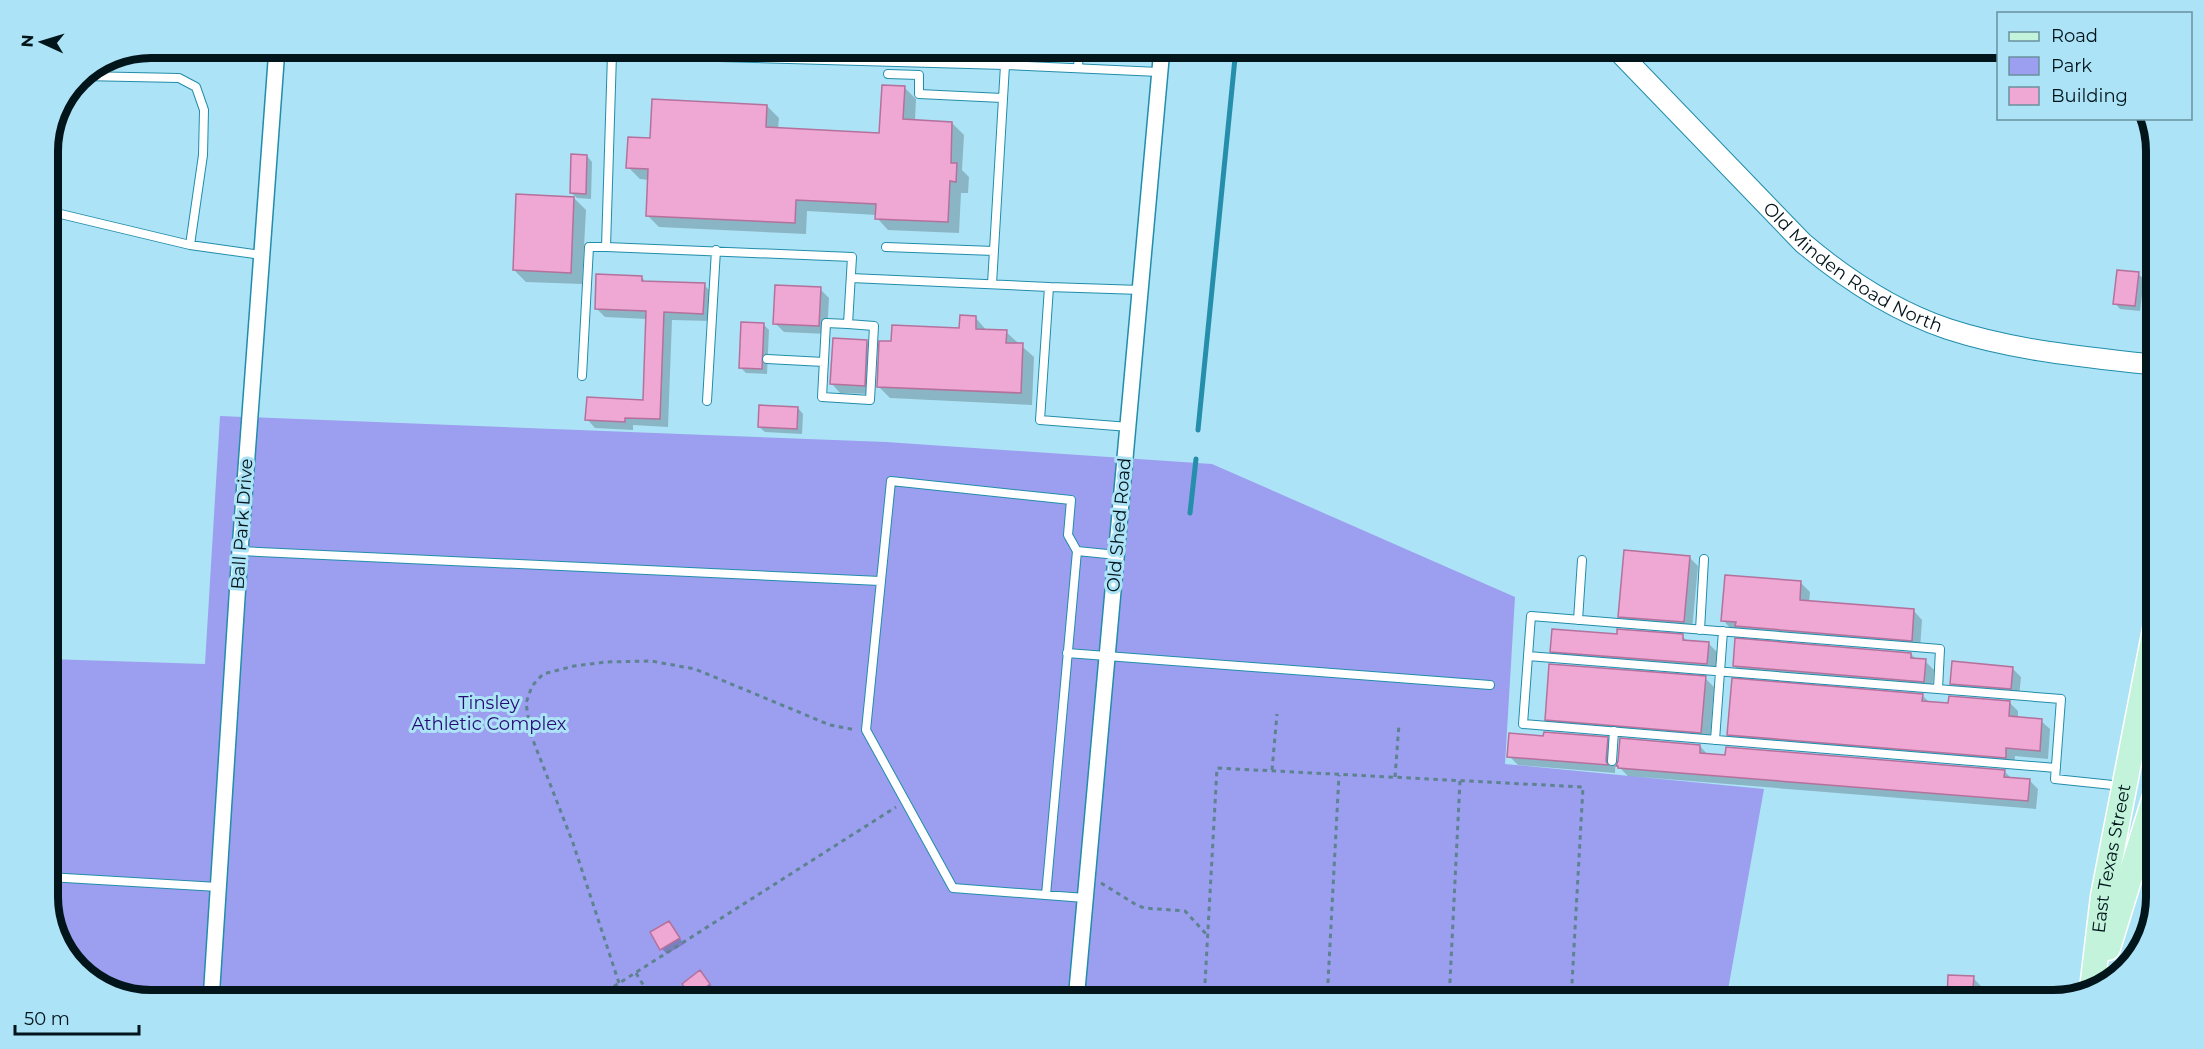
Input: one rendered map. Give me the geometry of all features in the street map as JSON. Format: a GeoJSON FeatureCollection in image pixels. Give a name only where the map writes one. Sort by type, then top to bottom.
{"type":"FeatureCollection","features":[{"type":"Feature","properties":{"kind":"main road","name":"East Texas Street"},"geometry":{"type":"LineString","coordinates":[[2093,980],[2103,896],[2146,675]]}},
{"type":"Feature","properties":{"kind":"main road","name":"East Texas Street"},"geometry":{"type":"LineString","coordinates":[[2100,977],[2146,826]]}},
{"type":"Feature","properties":{"kind":"street","name":"Ball Park Drive"},"geometry":{"type":"LineString","coordinates":[[213,990],[240,551],[276,58]]}},
{"type":"Feature","properties":{"kind":"street","name":"Old Shed Road"},"geometry":{"type":"LineString","coordinates":[[1077,990],[1161,58]]}},
{"type":"Feature","properties":{"kind":"street","name":"Old Minden Road North"},"geometry":{"type":"LineString","coordinates":[[1625,58],[1803,243],[1864,289],[1904,311],[1948,329],[2001,343],[2057,353],[2145,364]]}},
{"type":"Feature","properties":{"kind":"lane"},"geometry":{"type":"LineString","coordinates":[[606,247],[612,58]]}},
{"type":"Feature","properties":{"kind":"lane"},"geometry":{"type":"LineString","coordinates":[[817,58],[1160,72]]}},
{"type":"Feature","properties":{"kind":"lane"},"geometry":{"type":"LineString","coordinates":[[1078,58],[1078,68]]}},
{"type":"Feature","properties":{"kind":"lane"},"geometry":{"type":"LineString","coordinates":[[992,284],[1005,65]]}},
{"type":"Feature","properties":{"kind":"lane"},"geometry":{"type":"LineString","coordinates":[[888,74],[919,75],[919,94],[1002,98]]}},
{"type":"Feature","properties":{"kind":"lane"},"geometry":{"type":"LineString","coordinates":[[97,76],[179,78],[196,87],[204,110],[203,155],[190,245]]}},
{"type":"Feature","properties":{"kind":"lane"},"geometry":{"type":"LineString","coordinates":[[59,214],[190,245],[261,255]]}},
{"type":"Feature","properties":{"kind":"lane"},"geometry":{"type":"LineString","coordinates":[[582,376],[589,247],[716,250],[852,257],[848,324]]}},
{"type":"Feature","properties":{"kind":"lane"},"geometry":{"type":"LineString","coordinates":[[886,247],[994,251]]}},
{"type":"Feature","properties":{"kind":"lane"},"geometry":{"type":"LineString","coordinates":[[707,401],[716,250]]}},
{"type":"Feature","properties":{"kind":"lane"},"geometry":{"type":"LineString","coordinates":[[851,278],[1142,290]]}},
{"type":"Feature","properties":{"kind":"lane"},"geometry":{"type":"LineString","coordinates":[[1049,287],[1040,420],[1128,427]]}},
{"type":"Feature","properties":{"kind":"lane"},"geometry":{"type":"LineString","coordinates":[[826,323],[848,324],[874,326],[870,400],[822,397],[826,323]]}},
{"type":"Feature","properties":{"kind":"lane"},"geometry":{"type":"LineString","coordinates":[[767,358],[824,362]]}},
{"type":"Feature","properties":{"kind":"lane"},"geometry":{"type":"LineString","coordinates":[[1046,895],[1077,551],[1068,535],[1071,500],[891,481],[866,730],[953,888],[1085,898]]}},
{"type":"Feature","properties":{"kind":"lane"},"geometry":{"type":"LineString","coordinates":[[240,551],[880,582]]}},
{"type":"Feature","properties":{"kind":"lane"},"geometry":{"type":"LineString","coordinates":[[1077,551],[1117,555]]}},
{"type":"Feature","properties":{"kind":"lane"},"geometry":{"type":"LineString","coordinates":[[1700,630],[1704,559]]}},
{"type":"Feature","properties":{"kind":"lane"},"geometry":{"type":"LineString","coordinates":[[1578,620],[1582,560]]}},
{"type":"Feature","properties":{"kind":"lane"},"geometry":{"type":"LineString","coordinates":[[1938,689],[1941,649],[1531,616],[1523,724],[2056,768]]}},
{"type":"Feature","properties":{"kind":"lane"},"geometry":{"type":"LineString","coordinates":[[1715,740],[1723,632]]}},
{"type":"Feature","properties":{"kind":"lane"},"geometry":{"type":"LineString","coordinates":[[1067,653],[1490,685]]}},
{"type":"Feature","properties":{"kind":"lane"},"geometry":{"type":"LineString","coordinates":[[1528,656],[2061,699],[2055,779],[2123,786]]}},
{"type":"Feature","properties":{"kind":"lane"},"geometry":{"type":"LineString","coordinates":[[1612,761],[1614,732]]}},
{"type":"Feature","properties":{"kind":"lane"},"geometry":{"type":"LineString","coordinates":[[59,878],[218,887]]}},
{"type":"Feature","properties":{"kind":"path"},"geometry":{"type":"LineString","coordinates":[[619,983],[573,843],[531,735],[526,704],[532,686],[543,674],[574,666],[606,662],[651,661],[677,665],[694,669],[839,728],[866,730]]}},
{"type":"Feature","properties":{"kind":"path"},"geometry":{"type":"LineString","coordinates":[[1272,770],[1277,714]]}},
{"type":"Feature","properties":{"kind":"path"},"geometry":{"type":"LineString","coordinates":[[1395,777],[1399,724]]}},
{"type":"Feature","properties":{"kind":"path"},"geometry":{"type":"LineString","coordinates":[[1205,990],[1217,768],[1583,787],[1572,990]]}},
{"type":"Feature","properties":{"kind":"path"},"geometry":{"type":"LineString","coordinates":[[1328,990],[1339,775]]}},
{"type":"Feature","properties":{"kind":"path"},"geometry":{"type":"LineString","coordinates":[[1450,990],[1460,781]]}},
{"type":"Feature","properties":{"kind":"path"},"geometry":{"type":"LineString","coordinates":[[608,990],[906,800]]}},
{"type":"Feature","properties":{"kind":"path"},"geometry":{"type":"LineString","coordinates":[[1087,880],[1098,881],[1144,908],[1185,911],[1208,936]]}},
{"type":"Feature","properties":{"kind":"path"},"geometry":{"type":"LineString","coordinates":[[636,973],[647,990]]}},
{"type":"Feature","properties":{"kind":"green space","name":"Tinsley Athletic Complex"},"geometry":{"type":"Polygon","coordinates":[[[220,416],[886,442],[1212,464],[1515,597],[1505,764],[1764,789],[1728,990],[134,989],[100,975],[82,959],[68,939],[60,915],[59,659],[205,664],[220,416]]]}},
{"type":"Feature","properties":{"kind":"building"},"geometry":{"type":"Polygon","coordinates":[[[882,85],[905,86],[903,119],[952,122],[951,163],[957,163],[956,182],[950,181],[948,222],[875,219],[876,204],[796,200],[795,223],[646,216],[648,169],[626,168],[628,137],[650,138],[652,99],[767,105],[766,127],[879,133],[882,85]]]}},
{"type":"Feature","properties":{"kind":"building"},"geometry":{"type":"Polygon","coordinates":[[[571,154],[587,155],[586,194],[570,193],[571,154]]]}},
{"type":"Feature","properties":{"kind":"building"},"geometry":{"type":"Polygon","coordinates":[[[516,194],[574,197],[571,273],[513,270],[516,194]]]}},
{"type":"Feature","properties":{"kind":"building"},"geometry":{"type":"Polygon","coordinates":[[[2117,270],[2139,272],[2135,306],[2113,304],[2117,270]]]}},
{"type":"Feature","properties":{"kind":"building"},"geometry":{"type":"Polygon","coordinates":[[[596,274],[642,276],[642,281],[705,283],[703,314],[664,312],[660,419],[625,418],[625,422],[585,420],[587,397],[643,400],[646,311],[595,309],[596,274]]]}},
{"type":"Feature","properties":{"kind":"building"},"geometry":{"type":"Polygon","coordinates":[[[775,285],[821,287],[819,326],[773,324],[775,285]]]}},
{"type":"Feature","properties":{"kind":"building"},"geometry":{"type":"Polygon","coordinates":[[[960,315],[976,316],[976,329],[1007,330],[1006,343],[1023,343],[1021,393],[877,387],[879,341],[891,341],[892,325],[959,328],[960,315]]]}},
{"type":"Feature","properties":{"kind":"building"},"geometry":{"type":"Polygon","coordinates":[[[741,322],[764,323],[762,369],[739,368],[741,322]]]}},
{"type":"Feature","properties":{"kind":"building"},"geometry":{"type":"Polygon","coordinates":[[[833,338],[867,340],[865,386],[830,384],[833,338]]]}},
{"type":"Feature","properties":{"kind":"building"},"geometry":{"type":"Polygon","coordinates":[[[759,405],[798,407],[797,429],[758,427],[759,405]]]}},
{"type":"Feature","properties":{"kind":"building"},"geometry":{"type":"Polygon","coordinates":[[[1624,550],[1690,556],[1684,622],[1618,617],[1624,550]]]}},
{"type":"Feature","properties":{"kind":"building"},"geometry":{"type":"Polygon","coordinates":[[[1725,575],[1801,581],[1800,600],[1914,609],[1912,641],[1735,626],[1736,622],[1721,621],[1725,575]]]}},
{"type":"Feature","properties":{"kind":"building"},"geometry":{"type":"Polygon","coordinates":[[[1552,629],[1617,634],[1617,629],[1683,634],[1683,640],[1709,642],[1707,664],[1550,652],[1552,629]]]}},
{"type":"Feature","properties":{"kind":"building"},"geometry":{"type":"Polygon","coordinates":[[[1735,638],[1911,653],[1911,658],[1926,659],[1924,682],[1733,666],[1735,638]]]}},
{"type":"Feature","properties":{"kind":"building"},"geometry":{"type":"Polygon","coordinates":[[[1952,661],[2013,667],[2011,689],[1950,684],[1952,661]]]}},
{"type":"Feature","properties":{"kind":"building"},"geometry":{"type":"Polygon","coordinates":[[[1549,664],[1706,676],[1701,733],[1545,720],[1549,664]]]}},
{"type":"Feature","properties":{"kind":"building"},"geometry":{"type":"Polygon","coordinates":[[[1732,678],[1923,694],[1922,701],[1948,703],[1949,696],[2010,701],[2009,716],[2042,719],[2040,751],[2006,748],[2006,758],[1727,735],[1732,678]]]}},
{"type":"Feature","properties":{"kind":"building"},"geometry":{"type":"Polygon","coordinates":[[[1544,732],[1608,737],[1606,761],[1608,765],[1507,757],[1509,733],[1543,736],[1544,732]]]}},
{"type":"Feature","properties":{"kind":"building"},"geometry":{"type":"Polygon","coordinates":[[[1620,738],[1700,745],[1700,753],[1725,755],[1726,747],[2005,770],[2004,777],[2030,779],[2028,801],[1618,768],[1616,766],[1620,738]]]}},
{"type":"Feature","properties":{"kind":"building"},"geometry":{"type":"Polygon","coordinates":[[[669,921],[680,938],[660,950],[650,932],[669,921]]]}},
{"type":"Feature","properties":{"kind":"building"},"geometry":{"type":"Polygon","coordinates":[[[700,970],[710,984],[702,990],[686,990],[682,984],[700,970]]]}},
{"type":"Feature","properties":{"kind":"building"},"geometry":{"type":"Polygon","coordinates":[[[1948,975],[1974,976],[1973,990],[1947,990],[1948,975]]]}},
{"type":"Feature","properties":{"kind":"waterway"},"geometry":{"type":"LineString","coordinates":[[1198,430],[1235,58]]}},
{"type":"Feature","properties":{"kind":"waterway"},"geometry":{"type":"LineString","coordinates":[[1190,513],[1196,459]]}}]}
